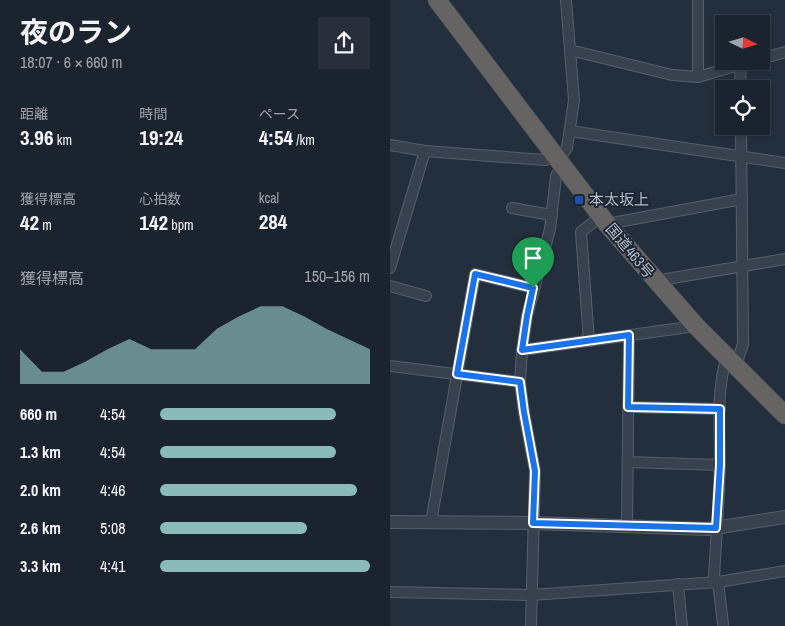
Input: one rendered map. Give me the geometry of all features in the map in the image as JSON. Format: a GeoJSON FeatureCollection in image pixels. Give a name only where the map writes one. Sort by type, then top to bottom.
{"type":"FeatureCollection","features":[{"type":"Feature","properties":{"kind":"highway","name":"国道463号"},"geometry":{"type":"LineString","coordinates":[[437,0],[559,162],[655,281],[696,326],[785,415]]}},
{"type":"Feature","properties":{"kind":"street"},"geometry":{"type":"LineString","coordinates":[[531,626],[535,471],[520,382],[527,316],[550,229],[556,176],[559,162],[567,148],[574,100],[566,0]]}},
{"type":"Feature","properties":{"kind":"street"},"geometry":{"type":"LineString","coordinates":[[698,0],[698,77]]}},
{"type":"Feature","properties":{"kind":"street"},"geometry":{"type":"LineString","coordinates":[[570,50],[672,75],[698,77],[722,70]]}},
{"type":"Feature","properties":{"kind":"street"},"geometry":{"type":"LineString","coordinates":[[770,56],[785,52]]}},
{"type":"Feature","properties":{"kind":"street"},"geometry":{"type":"LineString","coordinates":[[570,131],[785,163]]}},
{"type":"Feature","properties":{"kind":"street"},"geometry":{"type":"LineString","coordinates":[[723,624],[718,582],[714,578],[720,465],[720,409],[724,367],[731,361],[743,344],[741,135]]}},
{"type":"Feature","properties":{"kind":"street"},"geometry":{"type":"LineString","coordinates":[[390,145],[425,151],[559,162]]}},
{"type":"Feature","properties":{"kind":"street"},"geometry":{"type":"LineString","coordinates":[[390,268],[425,151]]}},
{"type":"Feature","properties":{"kind":"street"},"geometry":{"type":"LineString","coordinates":[[589,341],[581,232],[604,220],[742,199]]}},
{"type":"Feature","properties":{"kind":"street"},"geometry":{"type":"LineString","coordinates":[[512,208],[552,214]]}},
{"type":"Feature","properties":{"kind":"street"},"geometry":{"type":"LineString","coordinates":[[655,281],[785,259]]}},
{"type":"Feature","properties":{"kind":"street"},"geometry":{"type":"LineString","coordinates":[[431,522],[475,274],[533,288]]}},
{"type":"Feature","properties":{"kind":"street"},"geometry":{"type":"LineString","coordinates":[[390,286],[426,296]]}},
{"type":"Feature","properties":{"kind":"street"},"geometry":{"type":"LineString","coordinates":[[522,350],[696,326]]}},
{"type":"Feature","properties":{"kind":"street"},"geometry":{"type":"LineString","coordinates":[[627,526],[629,335]]}},
{"type":"Feature","properties":{"kind":"street"},"geometry":{"type":"LineString","coordinates":[[390,366],[520,382]]}},
{"type":"Feature","properties":{"kind":"street"},"geometry":{"type":"LineString","coordinates":[[628,407],[720,409]]}},
{"type":"Feature","properties":{"kind":"street"},"geometry":{"type":"LineString","coordinates":[[628,462],[720,465]]}},
{"type":"Feature","properties":{"kind":"street"},"geometry":{"type":"LineString","coordinates":[[390,522],[533,523],[716,528],[785,517]]}},
{"type":"Feature","properties":{"kind":"street"},"geometry":{"type":"LineString","coordinates":[[390,592],[531,594],[718,582],[785,571]]}},
{"type":"Feature","properties":{"kind":"street"},"geometry":{"type":"LineString","coordinates":[[678,584],[682,626]]}},
{"type":"Feature","properties":{"kind":"place","name":"本太坂上"},"geometry":{"type":"Point","coordinates":[579,200]}},
{"type":"Feature","properties":{"kind":"route"},"geometry":{"type":"LineString","coordinates":[[475,274],[533,288],[522,350],[629,335],[628,407],[720,409],[720,465],[716,528],[533,523],[535,471],[520,382],[457,374],[475,274]]}}]}
